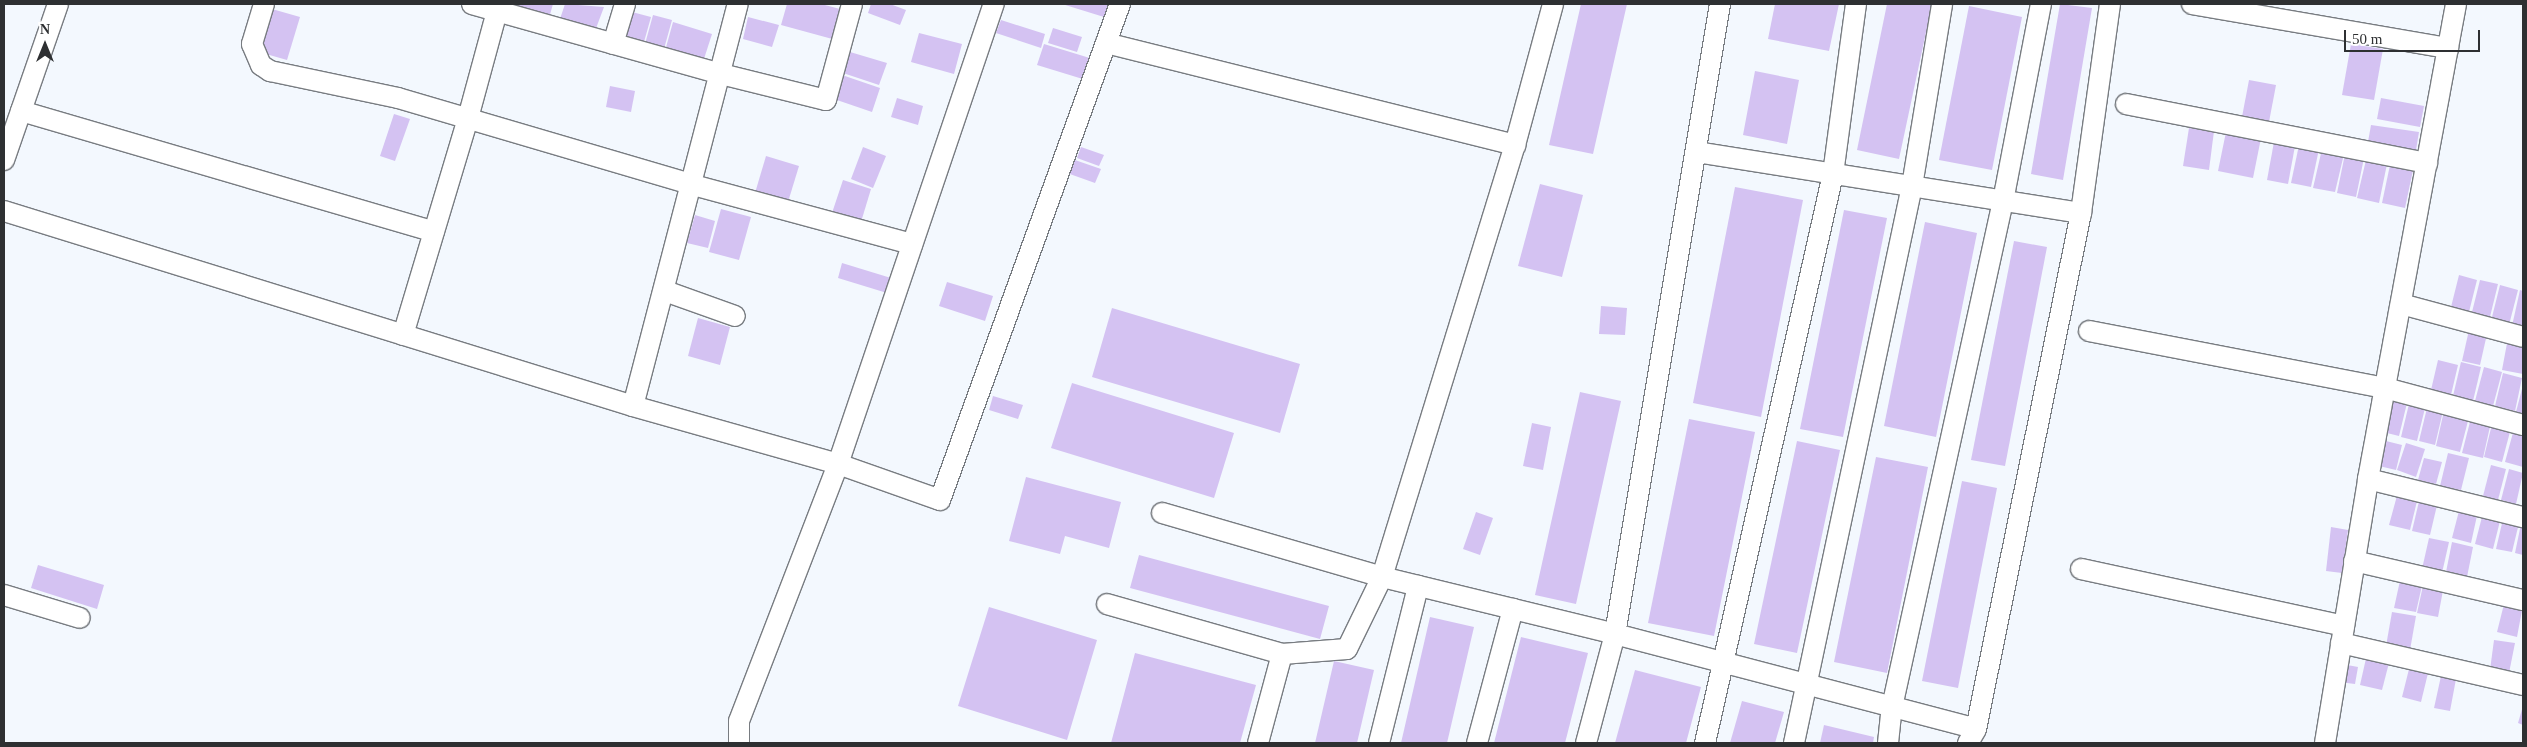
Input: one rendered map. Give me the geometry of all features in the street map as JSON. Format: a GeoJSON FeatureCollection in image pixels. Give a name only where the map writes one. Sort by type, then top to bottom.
{"type":"FeatureCollection","features":[{"type":"Feature","properties":{"kind":"street"},"geometry":{"type":"LineString","coordinates":[[4,160],[58,4]]}},
{"type":"Feature","properties":{"kind":"street"},"geometry":{"type":"LineString","coordinates":[[264,4],[252,44],[260,65],[270,71],[398,98],[693,185],[912,244]]}},
{"type":"Feature","properties":{"kind":"street"},"geometry":{"type":"LineString","coordinates":[[472,4],[498,7],[614,44],[721,74],[826,100],[852,4]]}},
{"type":"Feature","properties":{"kind":"street"},"geometry":{"type":"LineString","coordinates":[[614,44],[625,4]]}},
{"type":"Feature","properties":{"kind":"street"},"geometry":{"type":"LineString","coordinates":[[633,406],[693,185],[738,4]]}},
{"type":"Feature","properties":{"kind":"street"},"geometry":{"type":"LineString","coordinates":[[739,743],[739,721],[838,464],[994,4]]}},
{"type":"Feature","properties":{"kind":"street"},"geometry":{"type":"LineString","coordinates":[[4,211],[633,406],[838,464],[940,500],[1120,4]]}},
{"type":"Feature","properties":{"kind":"street"},"geometry":{"type":"LineString","coordinates":[[1107,604],[1282,654],[1346,649],[1382,577],[1515,146],[1552,4]]}},
{"type":"Feature","properties":{"kind":"street"},"geometry":{"type":"LineString","coordinates":[[1586,743],[1615,634],[1720,4]]}},
{"type":"Feature","properties":{"kind":"street"},"geometry":{"type":"LineString","coordinates":[[1705,743],[1725,663],[1834,174],[1856,4]]}},
{"type":"Feature","properties":{"kind":"street"},"geometry":{"type":"LineString","coordinates":[[1794,743],[1809,685],[1912,186],[1942,4]]}},
{"type":"Feature","properties":{"kind":"street"},"geometry":{"type":"LineString","coordinates":[[1888,743],[1892,707],[2003,200],[2041,4]]}},
{"type":"Feature","properties":{"kind":"street"},"geometry":{"type":"LineString","coordinates":[[1162,513],[1382,577],[1615,634],[1892,707],[1972,736],[2080,212],[2110,4]]}},
{"type":"Feature","properties":{"kind":"street"},"geometry":{"type":"LineString","coordinates":[[2192,4],[2448,48]]}},
{"type":"Feature","properties":{"kind":"street"},"geometry":{"type":"LineString","coordinates":[[2325,743],[2368,479],[2456,4]]}},
{"type":"Feature","properties":{"kind":"street"},"geometry":{"type":"LineString","coordinates":[[403,335],[468,118],[498,7]]}},
{"type":"Feature","properties":{"kind":"street"},"geometry":{"type":"LineString","coordinates":[[1106,43],[1515,146]]}},
{"type":"Feature","properties":{"kind":"street"},"geometry":{"type":"LineString","coordinates":[[2126,104],[2427,163]]}},
{"type":"Feature","properties":{"kind":"street"},"geometry":{"type":"LineString","coordinates":[[21,110],[434,232]]}},
{"type":"Feature","properties":{"kind":"street"},"geometry":{"type":"LineString","coordinates":[[1696,152],[2080,212]]}},
{"type":"Feature","properties":{"kind":"street"},"geometry":{"type":"LineString","coordinates":[[665,291],[735,316]]}},
{"type":"Feature","properties":{"kind":"street"},"geometry":{"type":"LineString","coordinates":[[2401,304],[2523,337]]}},
{"type":"Feature","properties":{"kind":"street"},"geometry":{"type":"LineString","coordinates":[[2089,330],[2385,388],[2523,425]]}},
{"type":"Feature","properties":{"kind":"street"},"geometry":{"type":"LineString","coordinates":[[2368,479],[2523,517]]}},
{"type":"Feature","properties":{"kind":"street"},"geometry":{"type":"LineString","coordinates":[[2354,561],[2523,600]]}},
{"type":"Feature","properties":{"kind":"street"},"geometry":{"type":"LineString","coordinates":[[2080,569],[2343,634],[2523,685]]}},
{"type":"Feature","properties":{"kind":"street"},"geometry":{"type":"LineString","coordinates":[[1379,743],[1418,586]]}},
{"type":"Feature","properties":{"kind":"street"},"geometry":{"type":"LineString","coordinates":[[4,595],[80,618]]}},
{"type":"Feature","properties":{"kind":"street"},"geometry":{"type":"LineString","coordinates":[[1477,743],[1513,609]]}},
{"type":"Feature","properties":{"kind":"street"},"geometry":{"type":"LineString","coordinates":[[1258,743],[1282,654]]}},
{"type":"Feature","properties":{"kind":"building"},"geometry":{"type":"Polygon","coordinates":[[[514,4],[553,4],[549,18],[513,7],[514,4]]]}},
{"type":"Feature","properties":{"kind":"building"},"geometry":{"type":"Polygon","coordinates":[[[565,4],[604,7],[595,31],[560,19],[565,4]]]}},
{"type":"Feature","properties":{"kind":"building"},"geometry":{"type":"Polygon","coordinates":[[[787,4],[821,4],[844,10],[836,40],[781,25],[787,4]]]}},
{"type":"Feature","properties":{"kind":"building"},"geometry":{"type":"Polygon","coordinates":[[[871,4],[890,4],[906,10],[900,25],[868,13],[871,4]]]}},
{"type":"Feature","properties":{"kind":"building"},"geometry":{"type":"Polygon","coordinates":[[[1062,4],[1108,4],[1104,17],[1062,4]]]}},
{"type":"Feature","properties":{"kind":"building"},"geometry":{"type":"Polygon","coordinates":[[[1581,4],[1627,4],[1593,154],[1549,145],[1581,4]]]}},
{"type":"Feature","properties":{"kind":"building"},"geometry":{"type":"Polygon","coordinates":[[[1775,4],[1839,4],[1829,51],[1768,39],[1775,4]]]}},
{"type":"Feature","properties":{"kind":"building"},"geometry":{"type":"Polygon","coordinates":[[[1887,4],[1932,4],[1899,159],[1857,150],[1887,4]]]}},
{"type":"Feature","properties":{"kind":"building"},"geometry":{"type":"Polygon","coordinates":[[[2060,4],[2092,8],[2063,180],[2031,174],[2060,4]]]}},
{"type":"Feature","properties":{"kind":"building"},"geometry":{"type":"Polygon","coordinates":[[[1969,6],[2022,17],[1992,170],[1939,160],[1969,6]]]}},
{"type":"Feature","properties":{"kind":"building"},"geometry":{"type":"Polygon","coordinates":[[[272,9],[300,17],[287,60],[259,52],[272,9]]]}},
{"type":"Feature","properties":{"kind":"building"},"geometry":{"type":"Polygon","coordinates":[[[632,12],[651,17],[644,42],[625,36],[632,12]]]}},
{"type":"Feature","properties":{"kind":"building"},"geometry":{"type":"Polygon","coordinates":[[[653,15],[672,20],[664,49],[645,44],[653,15]]]}},
{"type":"Feature","properties":{"kind":"building"},"geometry":{"type":"Polygon","coordinates":[[[748,17],[779,25],[772,47],[743,39],[748,17]]]}},
{"type":"Feature","properties":{"kind":"building"},"geometry":{"type":"Polygon","coordinates":[[[1001,20],[1045,34],[1041,48],[996,33],[1001,20]]]}},
{"type":"Feature","properties":{"kind":"building"},"geometry":{"type":"Polygon","coordinates":[[[673,22],[712,34],[703,62],[665,51],[673,22]]]}},
{"type":"Feature","properties":{"kind":"building"},"geometry":{"type":"Polygon","coordinates":[[[1053,28],[1082,37],[1077,52],[1048,43],[1053,28]]]}},
{"type":"Feature","properties":{"kind":"building"},"geometry":{"type":"Polygon","coordinates":[[[919,33],[962,44],[954,74],[911,62],[919,33]]]}},
{"type":"Feature","properties":{"kind":"building"},"geometry":{"type":"Polygon","coordinates":[[[1044,44],[1093,59],[1086,80],[1037,65],[1044,44]]]}},
{"type":"Feature","properties":{"kind":"building"},"geometry":{"type":"Polygon","coordinates":[[[2351,44],[2383,49],[2374,100],[2342,95],[2351,44]]]}},
{"type":"Feature","properties":{"kind":"building"},"geometry":{"type":"Polygon","coordinates":[[[850,52],[887,63],[879,85],[843,73],[850,52]]]}},
{"type":"Feature","properties":{"kind":"building"},"geometry":{"type":"Polygon","coordinates":[[[1755,71],[1799,80],[1787,144],[1743,135],[1755,71]]]}},
{"type":"Feature","properties":{"kind":"building"},"geometry":{"type":"Polygon","coordinates":[[[842,75],[880,88],[872,112],[834,99],[842,75]]]}},
{"type":"Feature","properties":{"kind":"building"},"geometry":{"type":"Polygon","coordinates":[[[2249,80],[2276,85],[2269,122],[2242,117],[2249,80]]]}},
{"type":"Feature","properties":{"kind":"building"},"geometry":{"type":"Polygon","coordinates":[[[610,86],[635,91],[631,112],[606,107],[610,86]]]}},
{"type":"Feature","properties":{"kind":"building"},"geometry":{"type":"Polygon","coordinates":[[[897,98],[923,106],[918,125],[891,117],[897,98]]]}},
{"type":"Feature","properties":{"kind":"building"},"geometry":{"type":"Polygon","coordinates":[[[2381,98],[2424,106],[2420,127],[2377,119],[2381,98]]]}},
{"type":"Feature","properties":{"kind":"building"},"geometry":{"type":"Polygon","coordinates":[[[394,114],[410,119],[395,161],[380,156],[394,114]]]}},
{"type":"Feature","properties":{"kind":"building"},"geometry":{"type":"Polygon","coordinates":[[[2371,125],[2419,132],[2416,150],[2368,142],[2371,125]]]}},
{"type":"Feature","properties":{"kind":"building"},"geometry":{"type":"Polygon","coordinates":[[[2189,128],[2214,131],[2209,170],[2183,166],[2189,128]]]}},
{"type":"Feature","properties":{"kind":"building"},"geometry":{"type":"Polygon","coordinates":[[[2226,132],[2261,138],[2253,178],[2218,171],[2226,132]]]}},
{"type":"Feature","properties":{"kind":"building"},"geometry":{"type":"Polygon","coordinates":[[[2274,142],[2295,146],[2288,184],[2267,180],[2274,142]]]}},
{"type":"Feature","properties":{"kind":"building"},"geometry":{"type":"Polygon","coordinates":[[[2299,145],[2319,149],[2311,187],[2291,183],[2299,145]]]}},
{"type":"Feature","properties":{"kind":"building"},"geometry":{"type":"Polygon","coordinates":[[[863,147],[886,156],[873,188],[851,179],[863,147]]]}},
{"type":"Feature","properties":{"kind":"building"},"geometry":{"type":"Polygon","coordinates":[[[1081,147],[1104,155],[1099,166],[1077,158],[1081,147]]]}},
{"type":"Feature","properties":{"kind":"building"},"geometry":{"type":"Polygon","coordinates":[[[2322,149],[2344,154],[2335,192],[2313,188],[2322,149]]]}},
{"type":"Feature","properties":{"kind":"building"},"geometry":{"type":"Polygon","coordinates":[[[2345,154],[2364,158],[2356,197],[2337,193],[2345,154]]]}},
{"type":"Feature","properties":{"kind":"building"},"geometry":{"type":"Polygon","coordinates":[[[766,156],[799,166],[788,202],[755,193],[766,156]]]}},
{"type":"Feature","properties":{"kind":"building"},"geometry":{"type":"Polygon","coordinates":[[[1072,159],[1101,169],[1095,183],[1067,173],[1072,159]]]}},
{"type":"Feature","properties":{"kind":"building"},"geometry":{"type":"Polygon","coordinates":[[[2366,160],[2387,164],[2379,203],[2357,198],[2366,160]]]}},
{"type":"Feature","properties":{"kind":"building"},"geometry":{"type":"Polygon","coordinates":[[[2390,165],[2413,170],[2405,208],[2382,203],[2390,165]]]}},
{"type":"Feature","properties":{"kind":"building"},"geometry":{"type":"Polygon","coordinates":[[[843,180],[871,189],[861,222],[832,213],[843,180]]]}},
{"type":"Feature","properties":{"kind":"building"},"geometry":{"type":"Polygon","coordinates":[[[1540,184],[1583,195],[1562,277],[1518,266],[1540,184]]]}},
{"type":"Feature","properties":{"kind":"building"},"geometry":{"type":"Polygon","coordinates":[[[1735,187],[1803,200],[1761,417],[1693,403],[1735,187]]]}},
{"type":"Feature","properties":{"kind":"building"},"geometry":{"type":"Polygon","coordinates":[[[721,209],[751,217],[739,260],[709,252],[721,209]]]}},
{"type":"Feature","properties":{"kind":"building"},"geometry":{"type":"Polygon","coordinates":[[[1844,210],[1887,218],[1843,437],[1800,429],[1844,210]]]}},
{"type":"Feature","properties":{"kind":"building"},"geometry":{"type":"Polygon","coordinates":[[[695,215],[715,221],[708,248],[687,243],[695,215]]]}},
{"type":"Feature","properties":{"kind":"building"},"geometry":{"type":"Polygon","coordinates":[[[1925,222],[1977,233],[1936,437],[1884,426],[1925,222]]]}},
{"type":"Feature","properties":{"kind":"building"},"geometry":{"type":"Polygon","coordinates":[[[2014,241],[2047,247],[2005,466],[1971,460],[2014,241]]]}},
{"type":"Feature","properties":{"kind":"building"},"geometry":{"type":"Polygon","coordinates":[[[842,263],[891,278],[887,293],[838,278],[842,263]]]}},
{"type":"Feature","properties":{"kind":"building"},"geometry":{"type":"Polygon","coordinates":[[[2459,275],[2477,280],[2468,316],[2450,311],[2459,275]]]}},
{"type":"Feature","properties":{"kind":"building"},"geometry":{"type":"Polygon","coordinates":[[[2480,280],[2498,284],[2489,321],[2471,316],[2480,280]]]}},
{"type":"Feature","properties":{"kind":"building"},"geometry":{"type":"Polygon","coordinates":[[[947,282],[993,296],[985,321],[939,306],[947,282]]]}},
{"type":"Feature","properties":{"kind":"building"},"geometry":{"type":"Polygon","coordinates":[[[2500,285],[2518,290],[2509,325],[2491,321],[2500,285]]]}},
{"type":"Feature","properties":{"kind":"building"},"geometry":{"type":"Polygon","coordinates":[[[2520,290],[2523,291],[2523,328],[2512,326],[2520,290]]]}},
{"type":"Feature","properties":{"kind":"building"},"geometry":{"type":"Polygon","coordinates":[[[1601,306],[1627,308],[1625,335],[1599,334],[1601,306]]]}},
{"type":"Feature","properties":{"kind":"building"},"geometry":{"type":"Polygon","coordinates":[[[1112,308],[1300,364],[1280,433],[1092,377],[1112,308]]]}},
{"type":"Feature","properties":{"kind":"building"},"geometry":{"type":"Polygon","coordinates":[[[698,318],[730,327],[720,365],[688,356],[698,318]]]}},
{"type":"Feature","properties":{"kind":"building"},"geometry":{"type":"Polygon","coordinates":[[[2469,330],[2487,334],[2480,365],[2462,361],[2469,330]]]}},
{"type":"Feature","properties":{"kind":"building"},"geometry":{"type":"Polygon","coordinates":[[[2508,338],[2523,341],[2523,374],[2502,370],[2508,338]]]}},
{"type":"Feature","properties":{"kind":"building"},"geometry":{"type":"Polygon","coordinates":[[[2438,360],[2458,365],[2451,395],[2431,390],[2438,360]]]}},
{"type":"Feature","properties":{"kind":"building"},"geometry":{"type":"Polygon","coordinates":[[[2461,362],[2481,367],[2473,401],[2453,396],[2461,362]]]}},
{"type":"Feature","properties":{"kind":"building"},"geometry":{"type":"Polygon","coordinates":[[[2484,367],[2502,372],[2493,406],[2475,401],[2484,367]]]}},
{"type":"Feature","properties":{"kind":"building"},"geometry":{"type":"Polygon","coordinates":[[[2503,373],[2522,378],[2515,411],[2495,406],[2503,373]]]}},
{"type":"Feature","properties":{"kind":"building"},"geometry":{"type":"Polygon","coordinates":[[[1072,383],[1234,433],[1214,498],[1051,448],[1072,383]]]}},
{"type":"Feature","properties":{"kind":"building"},"geometry":{"type":"Polygon","coordinates":[[[2523,385],[2523,414],[2516,412],[2523,385]]]}},
{"type":"Feature","properties":{"kind":"building"},"geometry":{"type":"Polygon","coordinates":[[[1580,392],[1621,401],[1576,604],[1535,595],[1580,392]]]}},
{"type":"Feature","properties":{"kind":"building"},"geometry":{"type":"Polygon","coordinates":[[[993,396],[1023,405],[1018,419],[989,410],[993,396]]]}},
{"type":"Feature","properties":{"kind":"building"},"geometry":{"type":"Polygon","coordinates":[[[2391,399],[2407,403],[2399,436],[2383,432],[2391,399]]]}},
{"type":"Feature","properties":{"kind":"building"},"geometry":{"type":"Polygon","coordinates":[[[2409,404],[2425,408],[2417,441],[2401,437],[2409,404]]]}},
{"type":"Feature","properties":{"kind":"building"},"geometry":{"type":"Polygon","coordinates":[[[2427,408],[2443,411],[2435,445],[2419,441],[2427,408]]]}},
{"type":"Feature","properties":{"kind":"building"},"geometry":{"type":"Polygon","coordinates":[[[2444,411],[2469,417],[2460,452],[2436,446],[2444,411]]]}},
{"type":"Feature","properties":{"kind":"building"},"geometry":{"type":"Polygon","coordinates":[[[2471,418],[2491,422],[2483,458],[2462,453],[2471,418]]]}},
{"type":"Feature","properties":{"kind":"building"},"geometry":{"type":"Polygon","coordinates":[[[1689,419],[1755,432],[1714,636],[1648,623],[1689,419]]]}},
{"type":"Feature","properties":{"kind":"building"},"geometry":{"type":"Polygon","coordinates":[[[1532,423],[1551,427],[1543,470],[1523,466],[1532,423]]]}},
{"type":"Feature","properties":{"kind":"building"},"geometry":{"type":"Polygon","coordinates":[[[2492,424],[2511,428],[2502,462],[2484,457],[2492,424]]]}},
{"type":"Feature","properties":{"kind":"building"},"geometry":{"type":"Polygon","coordinates":[[[2514,429],[2523,431],[2523,467],[2505,462],[2514,429]]]}},
{"type":"Feature","properties":{"kind":"building"},"geometry":{"type":"Polygon","coordinates":[[[1797,441],[1840,450],[1797,653],[1754,644],[1797,441]]]}},
{"type":"Feature","properties":{"kind":"building"},"geometry":{"type":"Polygon","coordinates":[[[2386,441],[2402,445],[2396,470],[2379,466],[2386,441]]]}},
{"type":"Feature","properties":{"kind":"building"},"geometry":{"type":"Polygon","coordinates":[[[2406,443],[2425,449],[2416,477],[2397,470],[2406,443]]]}},
{"type":"Feature","properties":{"kind":"building"},"geometry":{"type":"Polygon","coordinates":[[[2448,453],[2469,458],[2461,490],[2440,486],[2448,453]]]}},
{"type":"Feature","properties":{"kind":"building"},"geometry":{"type":"Polygon","coordinates":[[[1876,457],[1928,467],[1887,673],[1834,662],[1876,457]]]}},
{"type":"Feature","properties":{"kind":"building"},"geometry":{"type":"Polygon","coordinates":[[[2424,458],[2442,462],[2436,484],[2418,480],[2424,458]]]}},
{"type":"Feature","properties":{"kind":"building"},"geometry":{"type":"Polygon","coordinates":[[[2491,465],[2506,469],[2498,500],[2483,496],[2491,465]]]}},
{"type":"Feature","properties":{"kind":"building"},"geometry":{"type":"Polygon","coordinates":[[[2509,469],[2523,473],[2516,504],[2501,500],[2509,469]]]}},
{"type":"Feature","properties":{"kind":"building"},"geometry":{"type":"Polygon","coordinates":[[[1026,477],[1121,502],[1109,548],[1065,536],[1060,554],[1009,541],[1026,477]]]}},
{"type":"Feature","properties":{"kind":"building"},"geometry":{"type":"Polygon","coordinates":[[[1962,481],[1997,488],[1958,688],[1922,681],[1962,481]]]}},
{"type":"Feature","properties":{"kind":"building"},"geometry":{"type":"Polygon","coordinates":[[[2398,492],[2418,497],[2410,530],[2389,525],[2398,492]]]}},
{"type":"Feature","properties":{"kind":"building"},"geometry":{"type":"Polygon","coordinates":[[[2420,497],[2438,501],[2430,535],[2412,531],[2420,497]]]}},
{"type":"Feature","properties":{"kind":"building"},"geometry":{"type":"Polygon","coordinates":[[[2460,507],[2478,511],[2471,543],[2452,538],[2460,507]]]}},
{"type":"Feature","properties":{"kind":"building"},"geometry":{"type":"Polygon","coordinates":[[[1476,512],[1493,518],[1480,555],[1463,549],[1476,512]]]}},
{"type":"Feature","properties":{"kind":"building"},"geometry":{"type":"Polygon","coordinates":[[[2483,513],[2501,517],[2493,549],[2475,544],[2483,513]]]}},
{"type":"Feature","properties":{"kind":"building"},"geometry":{"type":"Polygon","coordinates":[[[2503,519],[2519,523],[2512,552],[2496,549],[2503,519]]]}},
{"type":"Feature","properties":{"kind":"building"},"geometry":{"type":"Polygon","coordinates":[[[2521,524],[2523,524],[2523,555],[2515,553],[2521,524]]]}},
{"type":"Feature","properties":{"kind":"building"},"geometry":{"type":"Polygon","coordinates":[[[2331,527],[2348,530],[2342,573],[2326,571],[2331,527]]]}},
{"type":"Feature","properties":{"kind":"building"},"geometry":{"type":"Polygon","coordinates":[[[2429,538],[2449,542],[2442,573],[2422,569],[2429,538]]]}},
{"type":"Feature","properties":{"kind":"building"},"geometry":{"type":"Polygon","coordinates":[[[2452,542],[2473,547],[2467,577],[2446,572],[2452,542]]]}},
{"type":"Feature","properties":{"kind":"building"},"geometry":{"type":"Polygon","coordinates":[[[1139,555],[1329,606],[1320,639],[1130,588],[1139,555]]]}},
{"type":"Feature","properties":{"kind":"building"},"geometry":{"type":"Polygon","coordinates":[[[38,565],[104,585],[97,609],[31,588],[38,565]]]}},
{"type":"Feature","properties":{"kind":"building"},"geometry":{"type":"Polygon","coordinates":[[[2401,576],[2423,581],[2416,612],[2394,608],[2401,576]]]}},
{"type":"Feature","properties":{"kind":"building"},"geometry":{"type":"Polygon","coordinates":[[[2424,581],[2444,585],[2438,617],[2417,613],[2424,581]]]}},
{"type":"Feature","properties":{"kind":"building"},"geometry":{"type":"Polygon","coordinates":[[[2505,600],[2523,605],[2517,637],[2497,632],[2505,600]]]}},
{"type":"Feature","properties":{"kind":"building"},"geometry":{"type":"Polygon","coordinates":[[[989,607],[1097,640],[1067,740],[958,706],[989,607]]]}},
{"type":"Feature","properties":{"kind":"building"},"geometry":{"type":"Polygon","coordinates":[[[2392,612],[2416,616],[2410,650],[2386,646],[2392,612]]]}},
{"type":"Feature","properties":{"kind":"building"},"geometry":{"type":"Polygon","coordinates":[[[1430,617],[1474,627],[1447,743],[1401,743],[1430,617]]]}},
{"type":"Feature","properties":{"kind":"building"},"geometry":{"type":"Polygon","coordinates":[[[1521,637],[1588,653],[1565,743],[1494,743],[1521,637]]]}},
{"type":"Feature","properties":{"kind":"building"},"geometry":{"type":"Polygon","coordinates":[[[2494,640],[2515,643],[2509,673],[2490,670],[2494,640]]]}},
{"type":"Feature","properties":{"kind":"building"},"geometry":{"type":"Polygon","coordinates":[[[1135,653],[1256,685],[1240,743],[1111,743],[1135,653]]]}},
{"type":"Feature","properties":{"kind":"building"},"geometry":{"type":"Polygon","coordinates":[[[2367,654],[2390,659],[2382,690],[2360,685],[2367,654]]]}},
{"type":"Feature","properties":{"kind":"building"},"geometry":{"type":"Polygon","coordinates":[[[1334,661],[1374,670],[1357,743],[1315,743],[1334,661]]]}},
{"type":"Feature","properties":{"kind":"building"},"geometry":{"type":"Polygon","coordinates":[[[2342,664],[2358,667],[2355,684],[2339,682],[2342,664]]]}},
{"type":"Feature","properties":{"kind":"building"},"geometry":{"type":"Polygon","coordinates":[[[2410,665],[2429,669],[2421,702],[2402,697],[2410,665]]]}},
{"type":"Feature","properties":{"kind":"building"},"geometry":{"type":"Polygon","coordinates":[[[1635,670],[1701,687],[1686,743],[1615,743],[1635,670]]]}},
{"type":"Feature","properties":{"kind":"building"},"geometry":{"type":"Polygon","coordinates":[[[2441,676],[2456,679],[2450,711],[2434,708],[2441,676]]]}},
{"type":"Feature","properties":{"kind":"building"},"geometry":{"type":"Polygon","coordinates":[[[1742,701],[1784,712],[1775,743],[1730,743],[1742,701]]]}},
{"type":"Feature","properties":{"kind":"building"},"geometry":{"type":"Polygon","coordinates":[[[2523,706],[2523,725],[2518,723],[2523,706]]]}},
{"type":"Feature","properties":{"kind":"building"},"geometry":{"type":"Polygon","coordinates":[[[1824,725],[1874,737],[1873,743],[1820,743],[1824,725]]]}}]}
